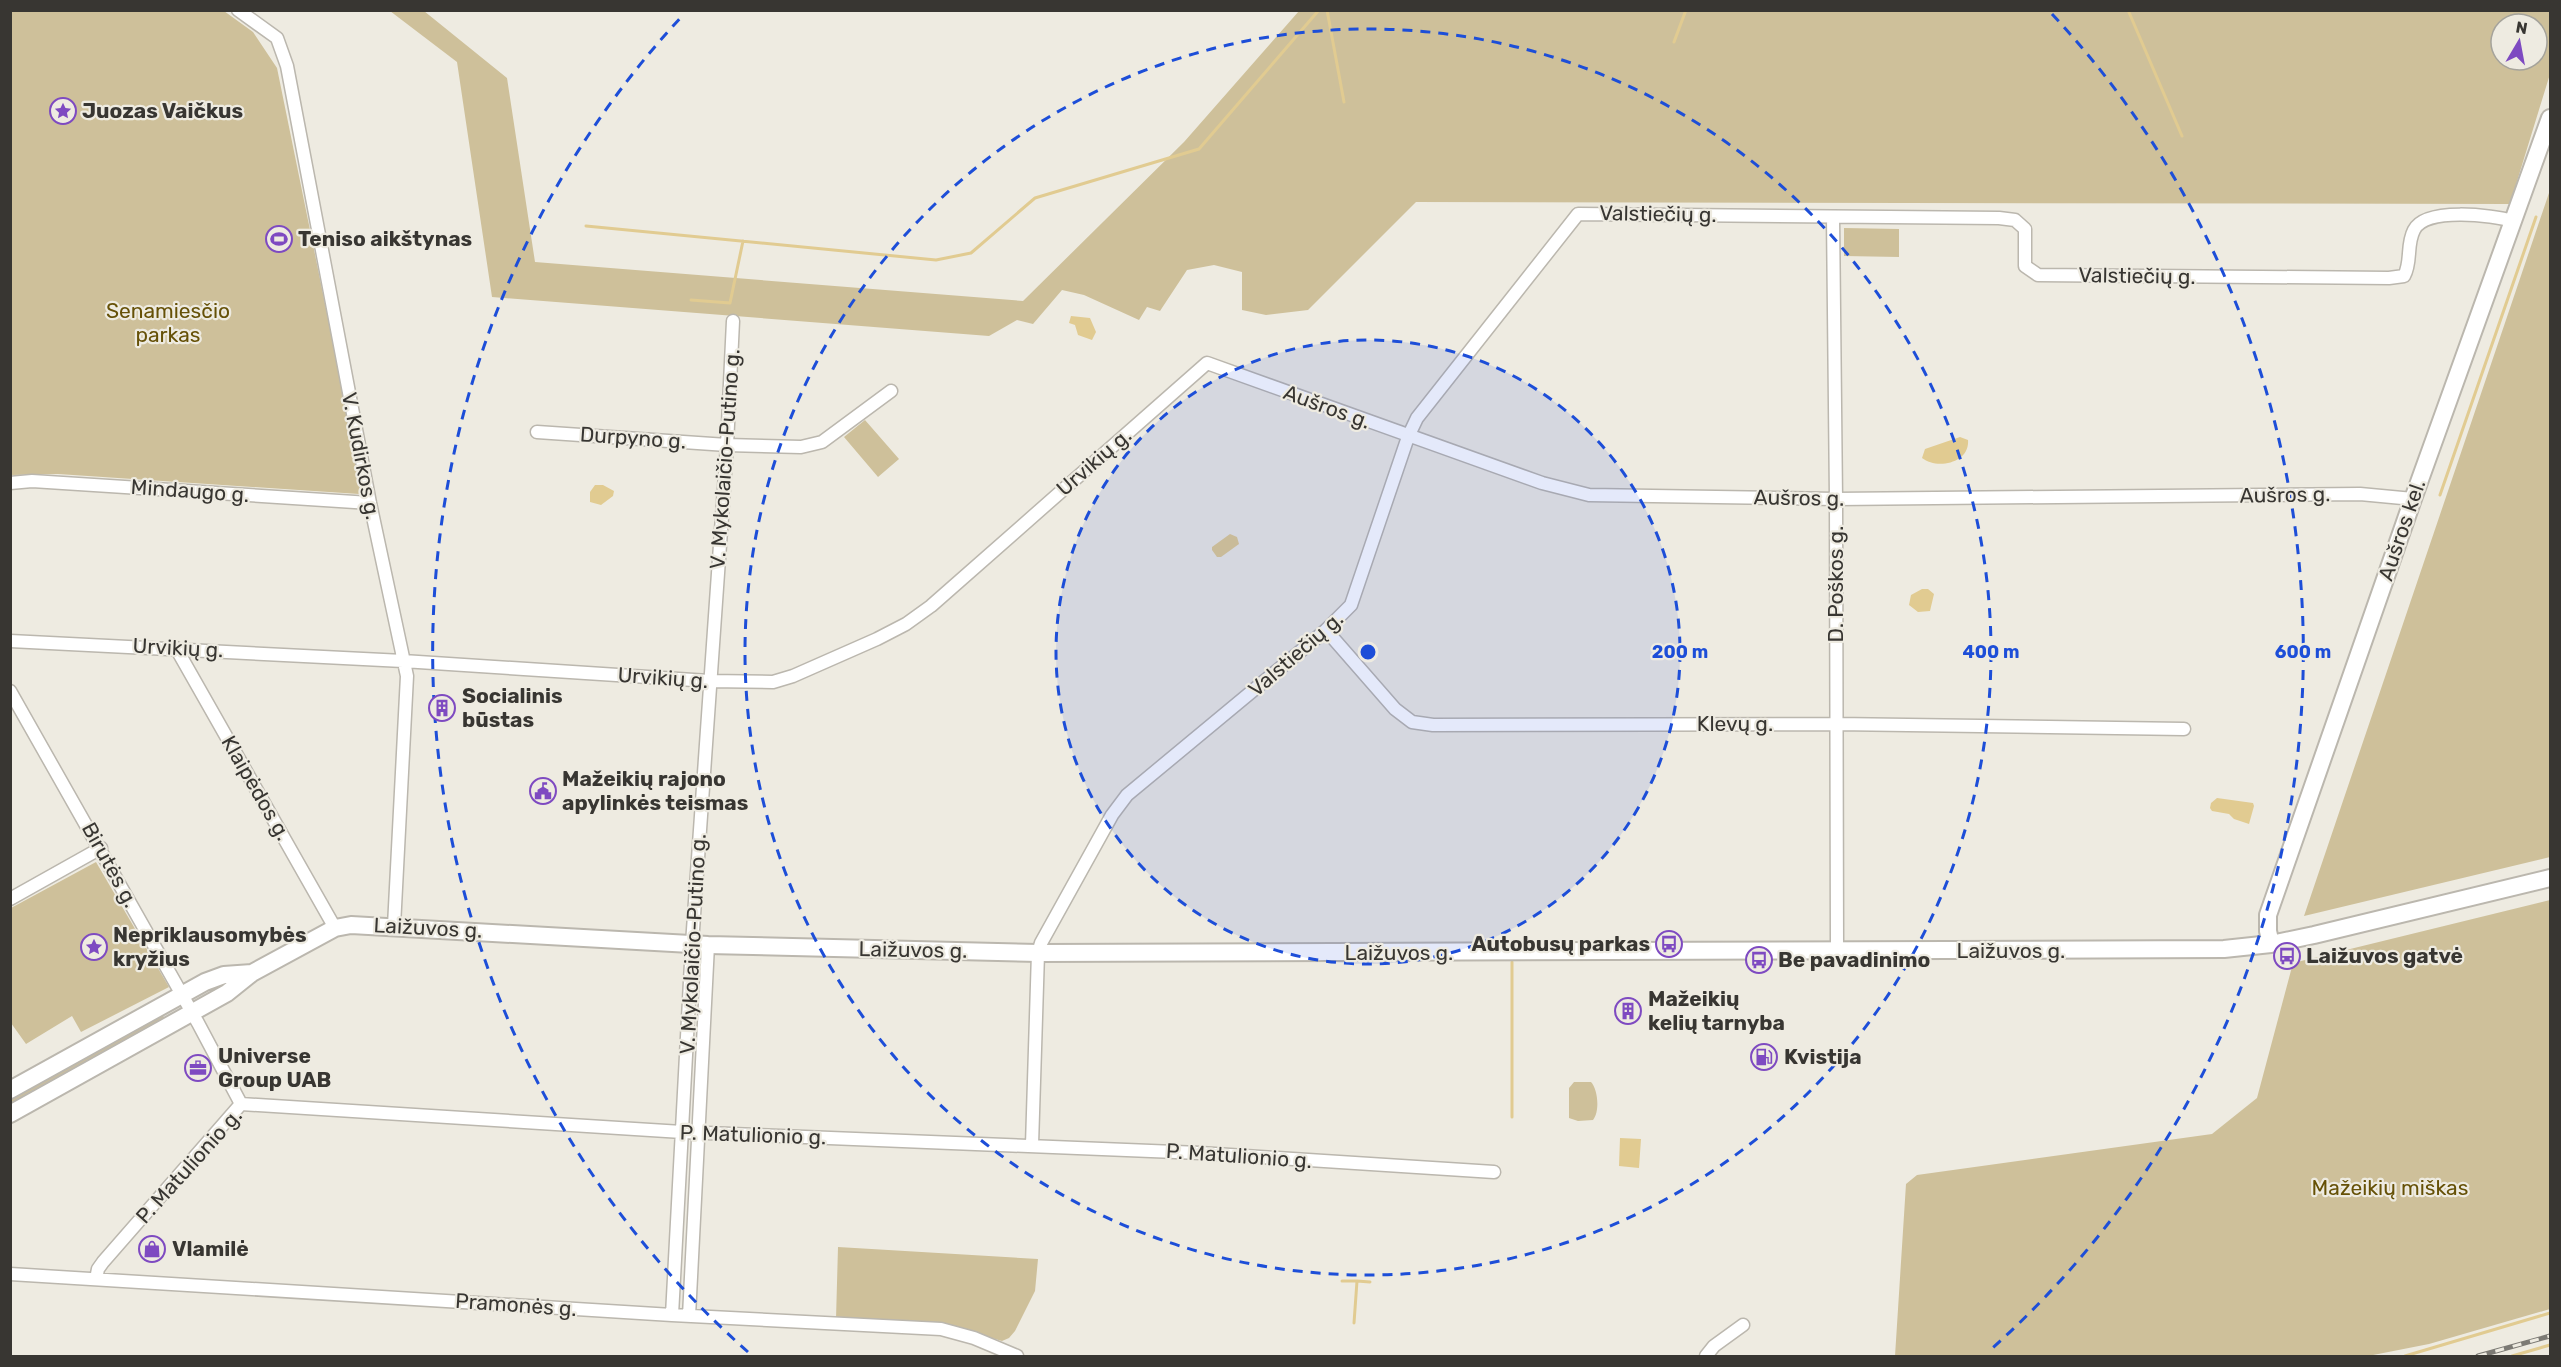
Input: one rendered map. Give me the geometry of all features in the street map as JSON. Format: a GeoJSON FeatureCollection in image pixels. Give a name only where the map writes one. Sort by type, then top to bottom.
{"type":"FeatureCollection","features":[{"type":"Feature","properties":{"kind":"main road","name":"Aušros kel."},"geometry":{"type":"LineString","coordinates":[[2271,944],[2268,915],[2413,499],[2550,118]]}},
{"type":"Feature","properties":{"kind":"main road","name":"Laižuvos g."},"geometry":{"type":"LineString","coordinates":[[252,973],[335,928],[351,925],[700,944],[1038,953],[2224,949],[2271,944],[2550,878]]}},
{"type":"Feature","properties":{"kind":"main road"},"geometry":{"type":"LineString","coordinates":[[10,1090],[182,993],[224,975],[252,973]]}},
{"type":"Feature","properties":{"kind":"main road"},"geometry":{"type":"LineString","coordinates":[[10,1114],[227,993],[252,973]]}},
{"type":"Feature","properties":{"kind":"street","name":"V. Kudirkos g."},"geometry":{"type":"LineString","coordinates":[[238,10],[278,38],[287,66],[370,503],[407,676],[394,926]]}},
{"type":"Feature","properties":{"kind":"street","name":"Valstiečių g."},"geometry":{"type":"LineString","coordinates":[[1038,953],[1041,943],[1112,815],[1127,795],[1326,630],[1351,605],[1408,437],[1417,418],[1578,214],[2015,219],[2025,229],[2025,266],[2038,275],[2389,278],[2404,276],[2410,266],[2414,231],[2423,220],[2438,216],[2484,216],[2513,221]]}},
{"type":"Feature","properties":{"kind":"street","name":"D. Poškos g."},"geometry":{"type":"LineString","coordinates":[[1833,217],[1837,951]]}},
{"type":"Feature","properties":{"kind":"street","name":"V. Mykolaičio-Putino g."},"geometry":{"type":"LineString","coordinates":[[689,1316],[699,1133],[700,944],[709,681],[727,445],[733,321]]}},
{"type":"Feature","properties":{"kind":"street","name":"Aušros g."},"geometry":{"type":"LineString","coordinates":[[1207,363],[1408,437],[1542,483],[1589,495],[1836,499],[2348,494],[2413,499]]}},
{"type":"Feature","properties":{"kind":"street","name":"Urvikių g."},"geometry":{"type":"LineString","coordinates":[[10,641],[176,648],[709,681],[773,682],[877,639],[906,624],[931,606],[1207,363]]}},
{"type":"Feature","properties":{"kind":"street","name":"Durpyno g."},"geometry":{"type":"LineString","coordinates":[[537,432],[727,445],[801,447],[822,442],[891,391]]}},
{"type":"Feature","properties":{"kind":"street","name":"Mindaugo g."},"geometry":{"type":"LineString","coordinates":[[10,483],[32,481],[370,503]]}},
{"type":"Feature","properties":{"kind":"street","name":"Klevų g."},"geometry":{"type":"LineString","coordinates":[[1326,630],[1395,710],[1412,722],[1433,725],[1836,724],[2184,729]]}},
{"type":"Feature","properties":{"kind":"street","name":"Klaipėdos g."},"geometry":{"type":"LineString","coordinates":[[176,648],[335,928]]}},
{"type":"Feature","properties":{"kind":"street","name":"Birutės g."},"geometry":{"type":"LineString","coordinates":[[10,691],[101,848],[241,1104]]}},
{"type":"Feature","properties":{"kind":"street"},"geometry":{"type":"LineString","coordinates":[[10,900],[101,848]]}},
{"type":"Feature","properties":{"kind":"street","name":"V. Mykolaičio-Putino g."},"geometry":{"type":"LineString","coordinates":[[672,1315],[682,1132],[700,944]]}},
{"type":"Feature","properties":{"kind":"street"},"geometry":{"type":"LineString","coordinates":[[1032,1145],[1038,953]]}},
{"type":"Feature","properties":{"kind":"street","name":"P. Matulionio g."},"geometry":{"type":"LineString","coordinates":[[96,1279],[98,1269],[103,1262],[241,1104],[699,1133],[1200,1153],[1494,1172]]}},
{"type":"Feature","properties":{"kind":"street","name":"Pramonės g."},"geometry":{"type":"LineString","coordinates":[[10,1274],[672,1315],[941,1329],[974,1338],[1017,1356]]}},
{"type":"Feature","properties":{"kind":"street"},"geometry":{"type":"LineString","coordinates":[[1706,1356],[1714,1346],[1743,1325]]}},
{"type":"Feature","properties":{"kind":"green space","name":"Senamiesčio parkas"},"geometry":{"type":"Polygon","coordinates":[[[11,11],[224,11],[253,32],[277,68],[362,485],[359,494],[58,474],[11,475],[11,11]]]}},
{"type":"Feature","properties":{"kind":"green space"},"geometry":{"type":"Polygon","coordinates":[[[390,11],[424,11],[507,78],[535,262],[1023,301],[1184,142],[1299,11],[2550,11],[2550,74],[2510,204],[1416,202],[1308,310],[1266,315],[1242,310],[1242,272],[1214,265],[1187,270],[1160,311],[1147,307],[1139,320],[1084,295],[1062,290],[1033,324],[1017,320],[989,336],[492,297],[457,62],[390,11]]]}},
{"type":"Feature","properties":{"kind":"green space"},"geometry":{"type":"Polygon","coordinates":[[[2550,190],[2550,857],[2304,916],[2550,190]]]}},
{"type":"Feature","properties":{"kind":"green space"},"geometry":{"type":"Polygon","coordinates":[[[1844,228],[1899,229],[1899,257],[1844,256],[1844,228]]]}},
{"type":"Feature","properties":{"kind":"green space"},"geometry":{"type":"Polygon","coordinates":[[[865,420],[899,459],[878,477],[844,437],[865,420]]]}},
{"type":"Feature","properties":{"kind":"green space"},"geometry":{"type":"Polygon","coordinates":[[[96,862],[169,987],[81,1032],[72,1016],[26,1044],[11,1023],[11,908],[96,862]]]}},
{"type":"Feature","properties":{"kind":"green space","name":"Mažeikių miškas"},"geometry":{"type":"Polygon","coordinates":[[[2550,900],[2550,1309],[2429,1344],[2368,1356],[1895,1356],[1906,1184],[1917,1175],[2212,1134],[2257,1098],[2293,963],[2550,900]]]}},
{"type":"Feature","properties":{"kind":"green space"},"geometry":{"type":"Polygon","coordinates":[[[161,1012],[166,1021],[11,1108],[10,1098],[161,1012]]]}},
{"type":"Feature","properties":{"kind":"green space"},"geometry":{"type":"Polygon","coordinates":[[[1574,1082],[1591,1082],[1593,1085],[1597,1095],[1597,1106],[1593,1120],[1578,1121],[1569,1118],[1569,1088],[1574,1082]]]}},
{"type":"Feature","properties":{"kind":"green space"},"geometry":{"type":"Polygon","coordinates":[[[838,1247],[1038,1259],[1035,1291],[1015,1331],[1009,1338],[1002,1341],[964,1330],[836,1319],[838,1247]]]}},
{"type":"Feature","properties":{"kind":"shaded area"},"geometry":{"type":"Polygon","coordinates":[[[1071,316],[1090,318],[1096,332],[1092,340],[1078,335],[1075,325],[1069,323],[1071,316]]]}},
{"type":"Feature","properties":{"kind":"shaded area"},"geometry":{"type":"Polygon","coordinates":[[[1960,437],[1968,440],[1964,454],[1958,459],[1944,464],[1928,462],[1922,458],[1925,449],[1960,437]]]}},
{"type":"Feature","properties":{"kind":"shaded area"},"geometry":{"type":"Polygon","coordinates":[[[595,485],[603,485],[614,491],[613,496],[601,505],[590,502],[590,492],[595,485]]]}},
{"type":"Feature","properties":{"kind":"shaded area"},"geometry":{"type":"Polygon","coordinates":[[[1230,534],[1237,537],[1239,544],[1221,557],[1217,557],[1212,547],[1230,534]]]}},
{"type":"Feature","properties":{"kind":"shaded area"},"geometry":{"type":"Polygon","coordinates":[[[1922,589],[1928,589],[1934,594],[1930,611],[1918,612],[1909,605],[1911,595],[1922,589]]]}},
{"type":"Feature","properties":{"kind":"shaded area"},"geometry":{"type":"Polygon","coordinates":[[[2217,798],[2253,803],[2249,824],[2234,819],[2229,814],[2212,811],[2211,803],[2217,798]]]}},
{"type":"Feature","properties":{"kind":"shaded area"},"geometry":{"type":"Polygon","coordinates":[[[1620,1138],[1641,1139],[1639,1168],[1619,1166],[1620,1138]]]}},
{"type":"Feature","properties":{"kind":"waterway"},"geometry":{"type":"LineString","coordinates":[[586,226],[936,260],[971,253],[1035,198],[1199,149],[1319,10]]}},
{"type":"Feature","properties":{"kind":"waterway"},"geometry":{"type":"LineString","coordinates":[[1327,10],[1344,102]]}},
{"type":"Feature","properties":{"kind":"waterway"},"geometry":{"type":"LineString","coordinates":[[1674,42],[1686,10]]}},
{"type":"Feature","properties":{"kind":"waterway"},"geometry":{"type":"LineString","coordinates":[[2128,10],[2182,136]]}},
{"type":"Feature","properties":{"kind":"waterway"},"geometry":{"type":"LineString","coordinates":[[2440,495],[2536,217]]}},
{"type":"Feature","properties":{"kind":"waterway"},"geometry":{"type":"LineString","coordinates":[[691,300],[730,303],[743,241]]}},
{"type":"Feature","properties":{"kind":"waterway"},"geometry":{"type":"LineString","coordinates":[[1512,962],[1512,1117]]}},
{"type":"Feature","properties":{"kind":"waterway"},"geometry":{"type":"LineString","coordinates":[[1342,1281],[1357,1281],[1354,1323]]}},
{"type":"Feature","properties":{"kind":"waterway"},"geometry":{"type":"LineString","coordinates":[[1357,1281],[1370,1282]]}},
{"type":"Feature","properties":{"kind":"waterway"},"geometry":{"type":"LineString","coordinates":[[2405,1356],[2550,1313]]}},
{"type":"Feature","properties":{"kind":"waterway"},"geometry":{"type":"LineString","coordinates":[[2512,1356],[2550,1345]]}},
{"type":"Feature","properties":{"kind":"railway"},"geometry":{"type":"LineString","coordinates":[[2478,1356],[2550,1336]]}},
{"type":"Feature","properties":{"kind":"place","name":"Juozas Vaičkus"},"geometry":{"type":"Point","coordinates":[63,111]}},
{"type":"Feature","properties":{"kind":"place","name":"Teniso aikštynas"},"geometry":{"type":"Point","coordinates":[279,239]}},
{"type":"Feature","properties":{"kind":"place","name":"Socialinis būstas"},"geometry":{"type":"Point","coordinates":[442,708]}},
{"type":"Feature","properties":{"kind":"place","name":"Mažeikių rajono apylinkės teismas"},"geometry":{"type":"Point","coordinates":[543,791]}},
{"type":"Feature","properties":{"kind":"place","name":"Autobusų parkas"},"geometry":{"type":"Point","coordinates":[1669,944]}},
{"type":"Feature","properties":{"kind":"place","name":"Nepriklausomybės kryžius"},"geometry":{"type":"Point","coordinates":[94,947]}},
{"type":"Feature","properties":{"kind":"place","name":"Laižuvos gatvė"},"geometry":{"type":"Point","coordinates":[2287,956]}},
{"type":"Feature","properties":{"kind":"place","name":"Be pavadinimo"},"geometry":{"type":"Point","coordinates":[1759,960]}},
{"type":"Feature","properties":{"kind":"place","name":"Mažeikių kelių tarnyba"},"geometry":{"type":"Point","coordinates":[1628,1011]}},
{"type":"Feature","properties":{"kind":"place","name":"Kvistija"},"geometry":{"type":"Point","coordinates":[1764,1057]}},
{"type":"Feature","properties":{"kind":"place","name":"Universe Group UAB"},"geometry":{"type":"Point","coordinates":[198,1068]}},
{"type":"Feature","properties":{"kind":"place","name":"Vlamilė"},"geometry":{"type":"Point","coordinates":[152,1249]}}]}
